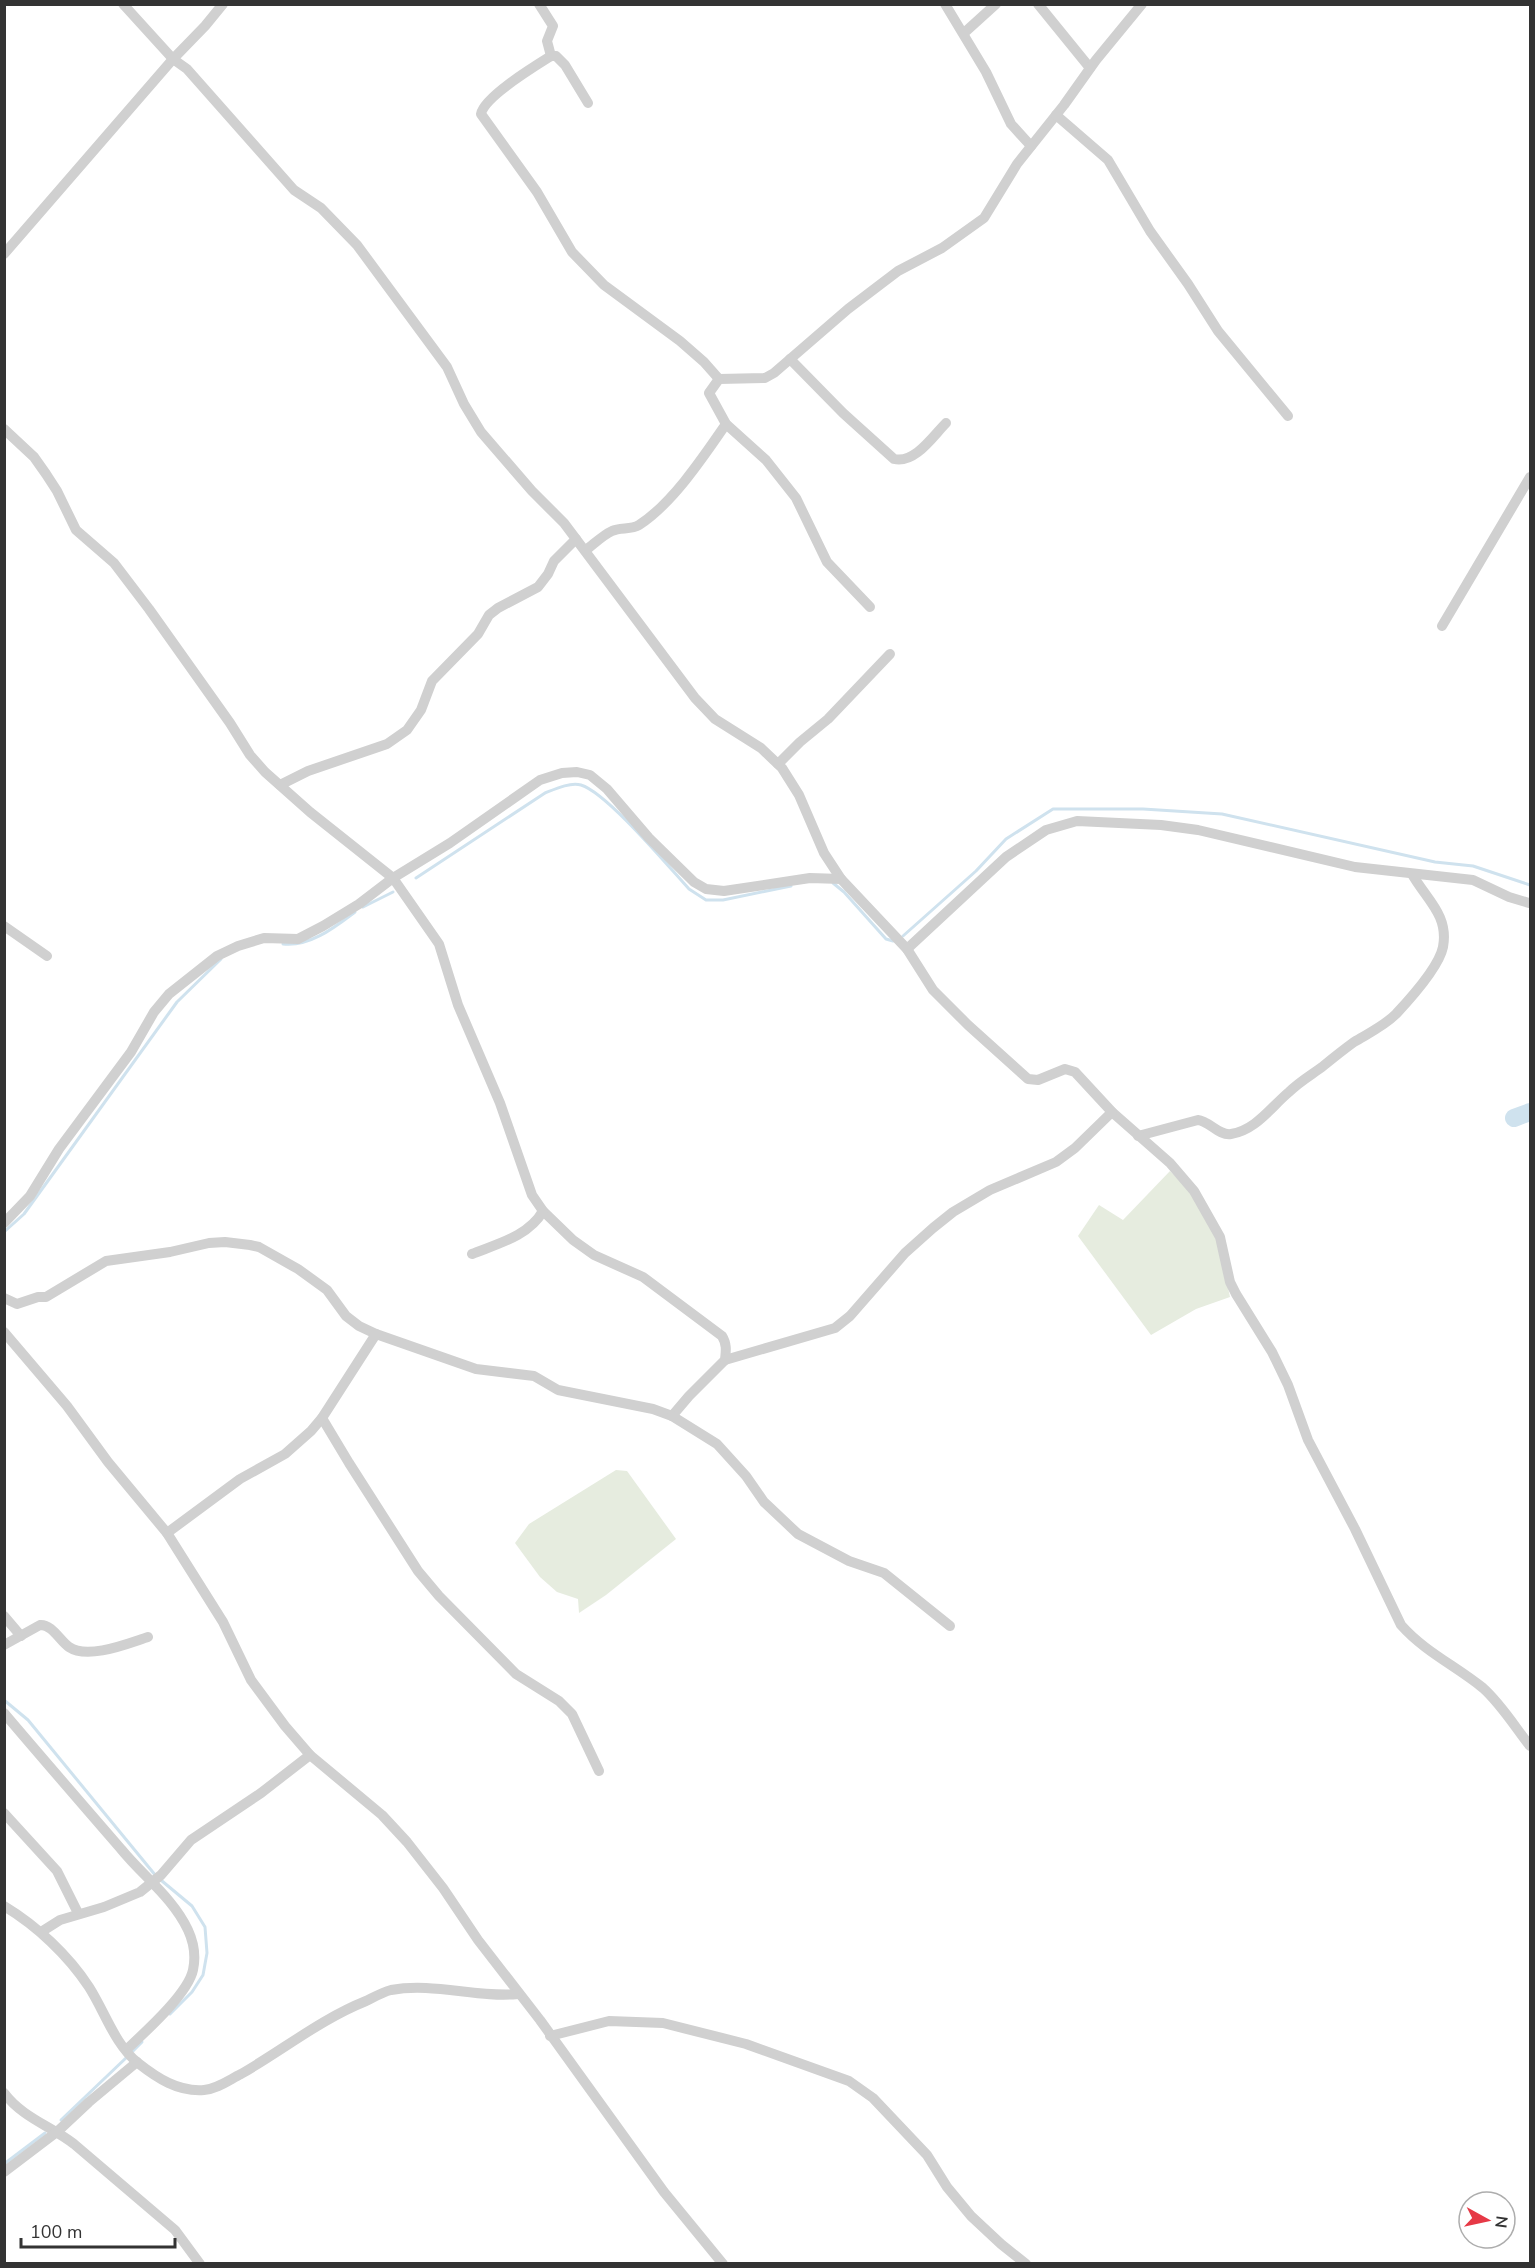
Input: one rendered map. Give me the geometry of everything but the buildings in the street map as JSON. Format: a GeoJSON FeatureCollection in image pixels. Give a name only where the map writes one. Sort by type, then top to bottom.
{"type":"FeatureCollection","features":[{"type":"Feature","properties":{"kind":"street"},"geometry":{"type":"LineString","coordinates":[[123,4],[173,59],[187,69],[294,190],[321,208],[357,245],[447,367],[464,404],[482,432],[586,550],[649,639],[695,698],[715,719],[751,741],[778,764],[799,795],[824,853],[841,879],[907,949],[933,990],[1028,1079],[1038,1080],[1065,1069],[1071,1069],[1112,1112],[1170,1163],[1194,1191],[1220,1237],[1230,1282],[1272,1352],[1288,1385],[1308,1440],[1355,1529],[1401,1625],[1430,1652],[1489,1694],[1530,1746]]}},
{"type":"Feature","properties":{"kind":"street"},"geometry":{"type":"LineString","coordinates":[[4,254],[223,4]]}},
{"type":"Feature","properties":{"kind":"street"},"geometry":{"type":"LineString","coordinates":[[539,4],[554,27],[548,41],[551,56]]}},
{"type":"Feature","properties":{"kind":"street"},"geometry":{"type":"LineString","coordinates":[[945,4],[986,72],[1011,124],[1031,146]]}},
{"type":"Feature","properties":{"kind":"street"},"geometry":{"type":"LineString","coordinates":[[964,33],[996,4]]}},
{"type":"Feature","properties":{"kind":"street"},"geometry":{"type":"LineString","coordinates":[[1038,4],[1090,68]]}},
{"type":"Feature","properties":{"kind":"street"},"geometry":{"type":"LineString","coordinates":[[588,103],[565,65],[556,56],[551,56],[489,101],[481,111],[482,116],[537,192],[572,252],[604,285],[680,341],[719,379],[765,378],[898,271],[942,248],[984,218],[1031,146],[1142,4]]}},
{"type":"Feature","properties":{"kind":"street"},"geometry":{"type":"LineString","coordinates":[[1056,115],[1108,160],[1150,231],[1218,331],[1288,416]]}},
{"type":"Feature","properties":{"kind":"street"},"geometry":{"type":"LineString","coordinates":[[790,359],[843,413],[894,459],[906,460],[913,456],[946,423]]}},
{"type":"Feature","properties":{"kind":"street"},"geometry":{"type":"LineString","coordinates":[[719,379],[709,393],[726,424],[766,460],[796,498],[827,562],[870,607]]}},
{"type":"Feature","properties":{"kind":"street"},"geometry":{"type":"LineString","coordinates":[[586,550],[611,531],[635,528],[642,523],[702,460],[726,424]]}},
{"type":"Feature","properties":{"kind":"street"},"geometry":{"type":"LineString","coordinates":[[4,429],[34,457],[57,491],[76,530],[114,563],[230,723],[250,755],[280,785],[393,878],[439,944],[466,1024],[500,1103],[532,1195],[543,1211],[573,1240],[594,1255],[643,1277],[722,1336],[726,1347],[725,1360]]}},
{"type":"Feature","properties":{"kind":"street"},"geometry":{"type":"LineString","coordinates":[[1442,626],[1530,477]]}},
{"type":"Feature","properties":{"kind":"street"},"geometry":{"type":"LineString","coordinates":[[280,785],[308,771],[387,744],[407,730],[421,710],[432,681],[478,634],[489,615],[538,587],[554,561],[576,539]]}},
{"type":"Feature","properties":{"kind":"street"},"geometry":{"type":"LineString","coordinates":[[778,764],[828,719],[890,654]]}},
{"type":"Feature","properties":{"kind":"street"},"geometry":{"type":"LineString","coordinates":[[4,1223],[30,1196],[59,1149],[131,1052],[154,1012],[170,994],[217,956],[245,943],[264,938],[298,939],[359,904],[393,878],[450,843],[540,780],[562,772],[591,775],[607,789],[649,838],[694,882],[706,889],[724,891],[810,878],[841,879]]}},
{"type":"Feature","properties":{"kind":"street"},"geometry":{"type":"LineString","coordinates":[[907,949],[1006,857],[1046,830],[1070,822],[1161,825],[1198,830],[1355,867],[1473,880],[1509,897],[1529,903]]}},
{"type":"Feature","properties":{"kind":"street"},"geometry":{"type":"LineString","coordinates":[[1138,1136],[1198,1120],[1223,1133],[1232,1134],[1259,1121],[1290,1090],[1336,1054],[1381,1026],[1395,1014],[1443,950],[1441,915],[1419,887],[1413,874]]}},
{"type":"Feature","properties":{"kind":"street"},"geometry":{"type":"LineString","coordinates":[[4,926],[47,956]]}},
{"type":"Feature","properties":{"kind":"street"},"geometry":{"type":"LineString","coordinates":[[672,1416],[725,1360],[835,1328],[850,1316],[905,1253],[940,1222],[990,1190],[1056,1162],[1076,1148],[1112,1112]]}},
{"type":"Feature","properties":{"kind":"street"},"geometry":{"type":"LineString","coordinates":[[472,1254],[516,1236],[538,1221],[543,1211]]}},
{"type":"Feature","properties":{"kind":"street"},"geometry":{"type":"LineString","coordinates":[[4,1298],[17,1304],[38,1297],[46,1298],[106,1261],[170,1252],[209,1243],[225,1242],[259,1247],[298,1269],[327,1290],[346,1316],[359,1326],[376,1334],[476,1370],[534,1376],[558,1390],[653,1409],[672,1416],[717,1444],[746,1476],[764,1502],[798,1534],[849,1561],[884,1573],[950,1626]]}},
{"type":"Feature","properties":{"kind":"street"},"geometry":{"type":"LineString","coordinates":[[4,1332],[67,1406],[108,1462],[167,1533],[223,1622],[251,1680],[285,1726],[310,1755],[382,1815],[407,1842],[663,2192],[723,2264]]}},
{"type":"Feature","properties":{"kind":"street"},"geometry":{"type":"LineString","coordinates":[[167,1533],[240,1479],[285,1454],[311,1431],[322,1418],[376,1334]]}},
{"type":"Feature","properties":{"kind":"street"},"geometry":{"type":"LineString","coordinates":[[322,1418],[418,1571],[439,1596],[516,1674],[559,1701],[572,1714],[599,1771]]}},
{"type":"Feature","properties":{"kind":"street"},"geometry":{"type":"LineString","coordinates":[[4,1616],[21,1636]]}},
{"type":"Feature","properties":{"kind":"street"},"geometry":{"type":"LineString","coordinates":[[4,1645],[40,1625],[45,1625],[71,1649],[96,1652],[148,1637]]}},
{"type":"Feature","properties":{"kind":"street"},"geometry":{"type":"LineString","coordinates":[[4,1713],[156,1880],[188,1928],[195,1950],[193,1973],[186,1985],[130,2056],[58,2131],[4,2172]]}},
{"type":"Feature","properties":{"kind":"street"},"geometry":{"type":"LineString","coordinates":[[41,1932],[60,1920],[140,1892],[156,1880],[191,1840],[231,1814],[310,1755]]}},
{"type":"Feature","properties":{"kind":"street"},"geometry":{"type":"LineString","coordinates":[[4,1813],[57,1871],[78,1913]]}},
{"type":"Feature","properties":{"kind":"street"},"geometry":{"type":"LineString","coordinates":[[4,1906],[41,1932],[56,1947],[88,1986],[130,2056],[159,2078],[180,2088],[208,2090],[214,2088],[260,2063],[339,2011],[391,1990],[419,1989],[498,1996],[519,1994]]}},
{"type":"Feature","properties":{"kind":"street"},"geometry":{"type":"LineString","coordinates":[[550,2036],[609,2021],[663,2023],[746,2044],[849,2081],[873,2098],[927,2155],[971,2216],[1026,2264]]}},
{"type":"Feature","properties":{"kind":"street"},"geometry":{"type":"LineString","coordinates":[[4,2093],[35,2122],[58,2131],[175,2230],[200,2264]]}},
{"type":"Feature","properties":{"kind":"shaded area"},"geometry":{"type":"Polygon","coordinates":[[[1170,1171],[1194,1195],[1218,1240],[1230,1297],[1196,1309],[1151,1335],[1078,1236],[1099,1205],[1123,1220],[1170,1171]]]}},
{"type":"Feature","properties":{"kind":"shaded area"},"geometry":{"type":"Polygon","coordinates":[[[616,1470],[627,1471],[676,1539],[606,1595],[579,1613],[578,1599],[557,1592],[540,1577],[515,1543],[529,1524],[616,1470]]]}},
{"type":"Feature","properties":{"kind":"waterway"},"geometry":{"type":"LineString","coordinates":[[416,878],[545,793],[563,786],[577,784],[606,801],[637,831],[689,889],[706,900],[723,900],[791,886]]}},
{"type":"Feature","properties":{"kind":"waterway"},"geometry":{"type":"LineString","coordinates":[[903,936],[976,871],[1006,839],[1053,809],[1143,809],[1222,814],[1435,862],[1473,866],[1530,885]]}},
{"type":"Feature","properties":{"kind":"waterway"},"geometry":{"type":"LineString","coordinates":[[833,883],[844,892],[886,939],[893,941]]}},
{"type":"Feature","properties":{"kind":"waterway"},"geometry":{"type":"LineString","coordinates":[[363,907],[393,892]]}},
{"type":"Feature","properties":{"kind":"waterway"},"geometry":{"type":"LineString","coordinates":[[283,944],[312,939],[331,930],[355,912]]}},
{"type":"Feature","properties":{"kind":"waterway"},"geometry":{"type":"LineString","coordinates":[[4,1232],[24,1214],[177,1002],[221,959]]}},
{"type":"Feature","properties":{"kind":"waterway"},"geometry":{"type":"LineString","coordinates":[[1514,1118],[1530,1112]]}},
{"type":"Feature","properties":{"kind":"waterway"},"geometry":{"type":"LineString","coordinates":[[4,1700],[28,1720],[156,1876],[192,1906],[205,1927],[207,1953],[203,1975],[192,1992],[170,2014]]}},
{"type":"Feature","properties":{"kind":"waterway"},"geometry":{"type":"LineString","coordinates":[[132,2052],[142,2042]]}},
{"type":"Feature","properties":{"kind":"waterway"},"geometry":{"type":"LineString","coordinates":[[61,2120],[127,2057]]}},
{"type":"Feature","properties":{"kind":"waterway"},"geometry":{"type":"LineString","coordinates":[[4,2164],[45,2133]]}}]}
